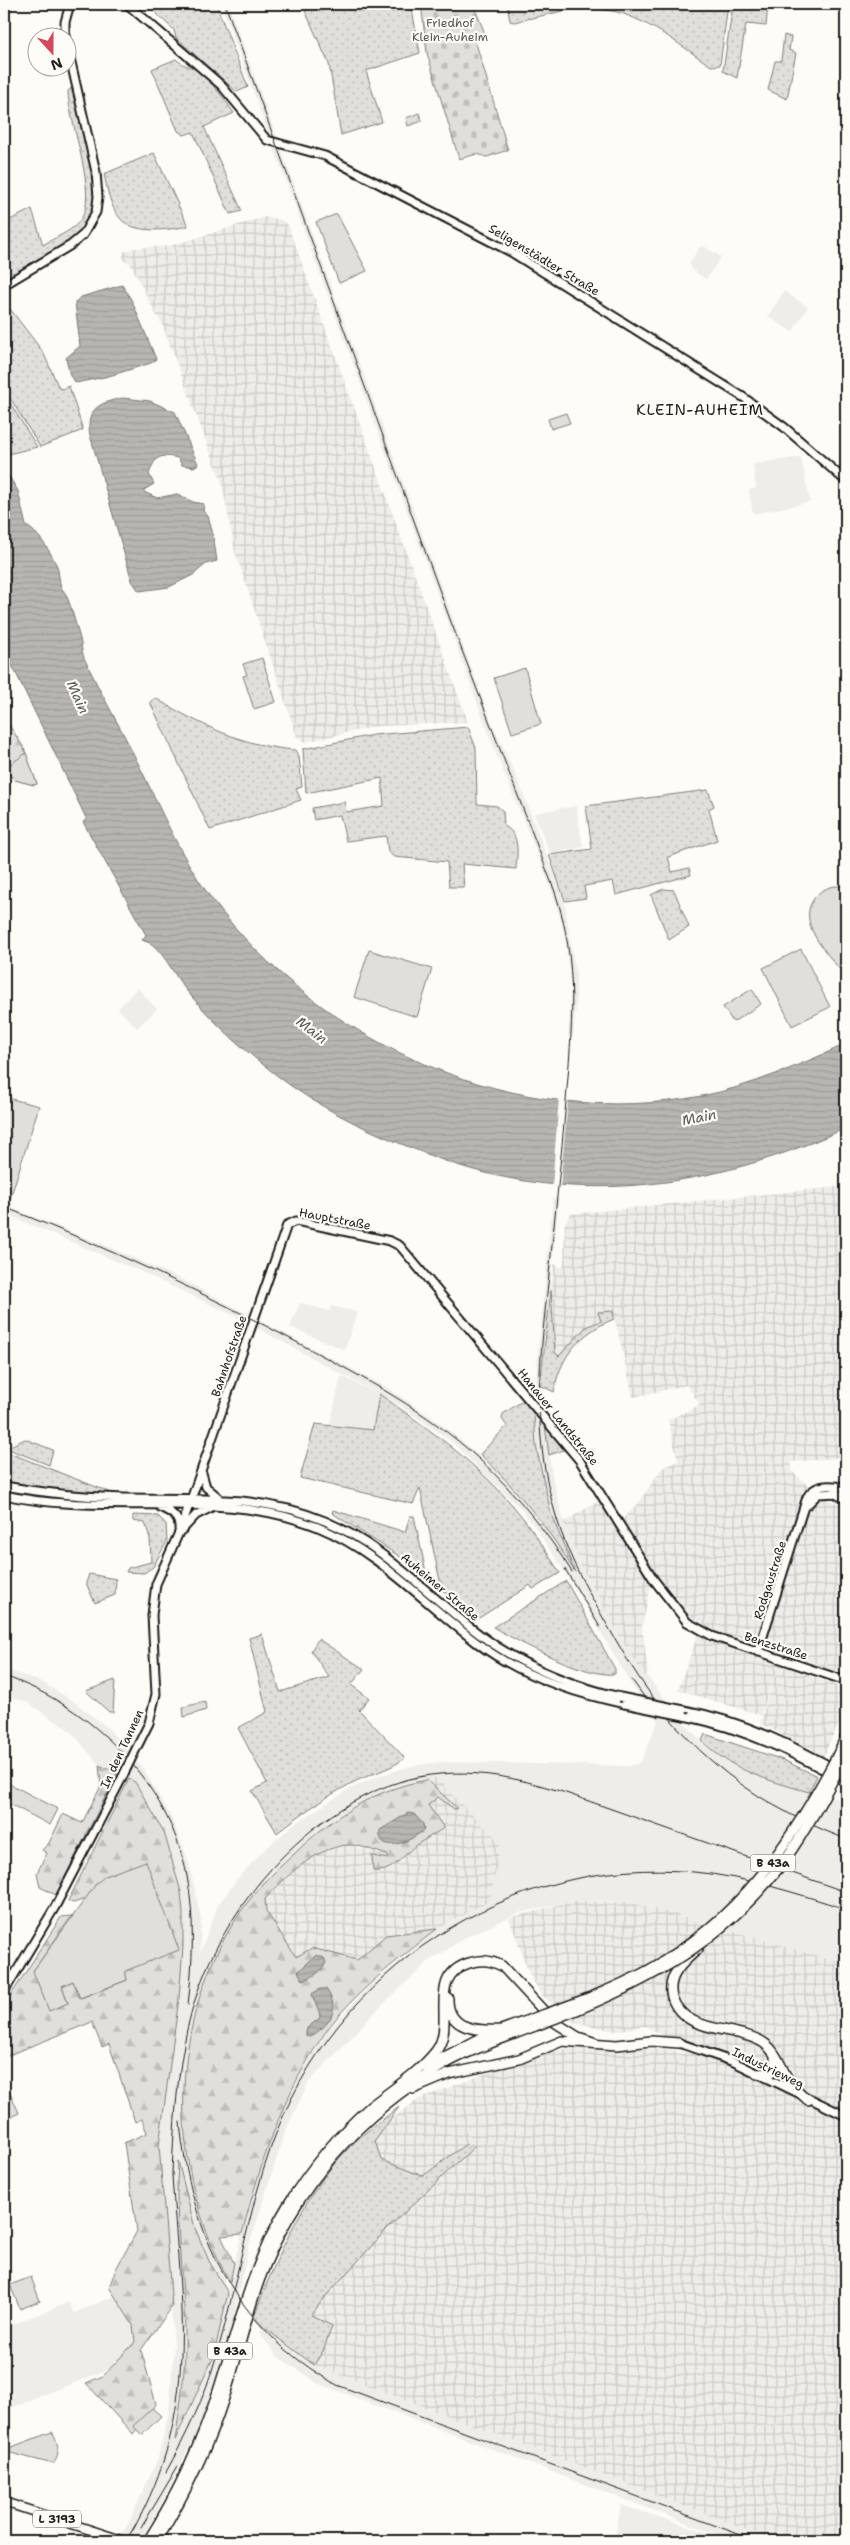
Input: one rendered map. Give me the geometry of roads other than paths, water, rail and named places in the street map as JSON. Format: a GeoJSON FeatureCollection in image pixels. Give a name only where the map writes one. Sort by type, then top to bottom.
{"type":"FeatureCollection","features":[{"type":"Feature","properties":{"kind":"highway"},"geometry":{"type":"LineString","coordinates":[[835,1493],[846,1498]]}},
{"type":"Feature","properties":{"kind":"highway","name":"B 43a"},"geometry":{"type":"LineString","coordinates":[[148,2541],[177,2490],[199,2442],[219,2388],[252,2278],[277,2224],[305,2179],[329,2149],[356,2121],[400,2083],[457,2050],[501,2030],[532,2023],[594,2004],[638,1984],[673,1964],[706,1941],[749,1902],[782,1863],[810,1821],[842,1756],[846,1736]]}},
{"type":"Feature","properties":{"kind":"highway","name":"B 43a"},"geometry":{"type":"LineString","coordinates":[[157,2541],[189,2484],[214,2428],[259,2280],[283,2228],[311,2184],[338,2150],[371,2117],[420,2079],[468,2052],[632,1979],[666,1960],[710,1928],[743,1898],[776,1859],[842,1756]]}},
{"type":"Feature","properties":{"kind":"highway"},"geometry":{"type":"LineString","coordinates":[[706,1941],[678,1967],[673,1978],[671,1992],[682,2014],[710,2026],[758,2040],[768,2047],[790,2082],[808,2100]]}},
{"type":"Feature","properties":{"kind":"highway"},"geometry":{"type":"LineString","coordinates":[[400,2083],[432,2056],[440,2045],[444,2028],[443,1995],[450,1977],[458,1968],[478,1960],[492,1962],[505,1968],[553,2021],[578,2037],[596,2043]]}},
{"type":"Feature","properties":{"kind":"highway"},"geometry":{"type":"LineString","coordinates":[[501,2030],[475,2030],[458,2022],[448,2003],[451,1985],[464,1971],[482,1966],[498,1970],[520,1983]]}},
{"type":"Feature","properties":{"kind":"highway"},"geometry":{"type":"LineString","coordinates":[[396,2096],[449,2074],[509,2062],[556,2042],[679,2043]]}},
{"type":"Feature","properties":{"kind":"highway"},"geometry":{"type":"LineString","coordinates":[[757,2074],[770,2073],[775,2066],[775,2056]]}},
{"type":"Feature","properties":{"kind":"main road","name":"Seligenstädter Straße"},"geometry":{"type":"LineString","coordinates":[[127,4],[221,85],[267,140],[325,156],[511,252],[743,396],[784,427],[846,481]]}},
{"type":"Feature","properties":{"kind":"main road"},"geometry":{"type":"LineString","coordinates":[[67,28],[70,6]]}},
{"type":"Feature","properties":{"kind":"main road"},"geometry":{"type":"LineString","coordinates":[[4,285],[71,245],[83,234],[96,212],[98,197],[96,172],[75,78]]}},
{"type":"Feature","properties":{"kind":"main road","name":"Hauptstraße"},"geometry":{"type":"LineString","coordinates":[[289,1222],[296,1221],[377,1238]]}},
{"type":"Feature","properties":{"kind":"main road","name":"Bahnhofstraße"},"geometry":{"type":"LineString","coordinates":[[189,1506],[289,1222]]}},
{"type":"Feature","properties":{"kind":"main road","name":"Hanauer Landstraße"},"geometry":{"type":"LineString","coordinates":[[377,1238],[394,1242],[400,1246],[543,1415],[585,1468],[654,1580],[684,1618],[700,1630]]}},
{"type":"Feature","properties":{"kind":"main road"},"geometry":{"type":"LineString","coordinates":[[202,1469],[206,1487],[221,1498]]}},
{"type":"Feature","properties":{"kind":"main road","name":"Auheimer Straße"},"geometry":{"type":"LineString","coordinates":[[4,1486],[67,1495],[221,1498],[282,1507],[305,1513],[344,1530],[385,1556],[479,1635],[516,1658],[574,1685],[726,1720],[769,1735],[846,1775]]}},
{"type":"Feature","properties":{"kind":"main road","name":"Rodgaustraße"},"geometry":{"type":"LineString","coordinates":[[758,1652],[803,1515],[807,1497],[813,1489],[824,1486],[846,1487]]}},
{"type":"Feature","properties":{"kind":"main road","name":"Rodgaustraße"},"geometry":{"type":"LineString","coordinates":[[803,1515],[814,1496],[821,1493],[846,1494]]}},
{"type":"Feature","properties":{"kind":"main road","name":"Auheimer Straße"},"geometry":{"type":"LineString","coordinates":[[4,1494],[73,1504],[218,1506],[250,1509],[287,1517],[332,1533],[373,1558],[476,1643],[503,1660],[570,1690],[724,1726],[766,1741],[846,1782]]}},
{"type":"Feature","properties":{"kind":"main road"},"geometry":{"type":"LineString","coordinates":[[158,1506],[177,1518],[180,1524],[178,1534]]}},
{"type":"Feature","properties":{"kind":"main road","name":"In den Tannen"},"geometry":{"type":"LineString","coordinates":[[4,1992],[55,1907],[121,1780],[152,1713],[156,1694],[152,1615],[154,1592],[159,1573],[189,1506]]}},
{"type":"Feature","properties":{"kind":"main road"},"geometry":{"type":"LineString","coordinates":[[178,1534],[199,1513],[218,1506]]}},
{"type":"Feature","properties":{"kind":"main road","name":"Benzstraße"},"geometry":{"type":"LineString","coordinates":[[700,1630],[758,1652],[846,1681]]}},
{"type":"Feature","properties":{"kind":"main road","name":"Industrieweg"},"geometry":{"type":"LineString","coordinates":[[679,2043],[700,2049],[846,2116]]}},
{"type":"Feature","properties":{"kind":"main road","name":"L 3193"},"geometry":{"type":"LineString","coordinates":[[4,2502],[125,2541]]}},
{"type":"Feature","properties":{"kind":"water"},"geometry":{"type":"Polygon","coordinates":[[[122,285],[132,301],[156,359],[151,363],[109,376],[76,383],[70,376],[66,358],[80,346],[75,302],[81,297],[122,285]]]}},
{"type":"Feature","properties":{"kind":"water"},"geometry":{"type":"Polygon","coordinates":[[[123,398],[150,401],[175,412],[198,464],[194,467],[182,465],[178,458],[166,456],[159,458],[154,463],[149,474],[154,484],[144,490],[144,492],[157,498],[177,494],[193,502],[204,504],[203,511],[208,516],[213,534],[217,561],[206,564],[193,575],[169,587],[139,591],[132,581],[90,435],[90,419],[96,408],[107,402],[123,398]]]}},
{"type":"Feature","properties":{"kind":"water","name":"Main"},"geometry":{"type":"Polygon","coordinates":[[[4,468],[18,491],[26,526],[40,538],[57,566],[61,587],[66,594],[80,638],[84,659],[190,866],[211,898],[257,951],[309,997],[367,1035],[429,1066],[495,1088],[563,1101],[632,1104],[702,1096],[757,1081],[846,1044],[846,1128],[795,1149],[743,1166],[690,1178],[637,1185],[584,1186],[530,1182],[477,1171],[424,1153],[383,1136],[344,1118],[306,1096],[270,1070],[215,1022],[186,990],[158,950],[152,944],[142,940],[146,935],[83,822],[87,820],[13,667],[4,660],[4,468]]]}},
{"type":"Feature","properties":{"kind":"water"},"geometry":{"type":"Polygon","coordinates":[[[408,1813],[414,1814],[423,1824],[424,1829],[413,1838],[398,1844],[384,1843],[380,1830],[408,1813]]]}},
{"type":"Feature","properties":{"kind":"water"},"geometry":{"type":"Polygon","coordinates":[[[316,1955],[324,1958],[325,1965],[317,1974],[303,1980],[298,1972],[316,1955]]]}},
{"type":"Feature","properties":{"kind":"water"},"geometry":{"type":"Polygon","coordinates":[[[320,1989],[326,1989],[331,1997],[333,2011],[323,2028],[310,2037],[306,2036],[307,2028],[320,2018],[312,1994],[320,1989]]]}},
{"type":"Feature","properties":{"kind":"railway"},"geometry":{"type":"LineString","coordinates":[[225,4],[451,622],[555,892],[563,919],[571,970],[570,1047],[540,1366],[539,1395],[543,1454],[548,1484],[561,1533],[583,1581],[638,1677],[686,1737],[742,1785],[774,1805],[846,1839]]}},
{"type":"Feature","properties":{"kind":"railway"},"geometry":{"type":"LineString","coordinates":[[4,1207],[118,1255],[229,1307],[394,1396],[438,1426],[479,1459],[518,1499],[541,1527],[572,1572]]}},
{"type":"Feature","properties":{"kind":"railway"},"geometry":{"type":"LineString","coordinates":[[565,1569],[600,1627]]}},
{"type":"Feature","properties":{"kind":"railway"},"geometry":{"type":"LineString","coordinates":[[4,1676],[36,1689],[67,1707],[96,1728],[122,1752],[144,1780],[163,1810],[178,1842],[190,1892],[192,1940],[188,2005]]}},
{"type":"Feature","properties":{"kind":"railway"},"geometry":{"type":"LineString","coordinates":[[632,1680],[659,1717]]}},
{"type":"Feature","properties":{"kind":"railway"},"geometry":{"type":"LineString","coordinates":[[133,2530],[155,2485],[169,2442],[177,2399],[181,2356],[181,2313],[172,2175],[178,2086],[189,2020],[210,1961],[231,1923],[257,1886],[287,1852],[321,1823],[359,1799],[399,1782],[440,1774],[472,1773],[520,1780],[566,1793],[846,1892]]}},
{"type":"Feature","properties":{"kind":"railway"},"geometry":{"type":"LineString","coordinates":[[166,2472],[194,2416],[212,2372],[249,2223],[272,2144],[300,2082],[338,2026],[384,1977],[437,1936],[496,1905],[559,1883],[625,1871],[714,1874],[790,1892],[846,1909]]}},
{"type":"Feature","properties":{"kind":"railway"},"geometry":{"type":"LineString","coordinates":[[180,2122],[186,2164],[195,2203],[208,2240],[224,2275],[245,2307],[271,2336],[301,2362],[337,2385],[757,2541]]}},
{"type":"Feature","properties":{"kind":"railway"},"geometry":{"type":"LineString","coordinates":[[141,2528],[178,2466]]}},
{"type":"Feature","properties":{"kind":"railway"},"geometry":{"type":"LineString","coordinates":[[126,2541],[136,2524]]}},
{"type":"Feature","properties":{"kind":"district","name":"KLEIN-AUHEIM"},"geometry":{"type":"Point","coordinates":[700,410]}},
{"type":"Feature","properties":{"kind":"park label","name":"Friedhof Klein-Auheim"},"geometry":{"type":"Point","coordinates":[450,30]}}]}
